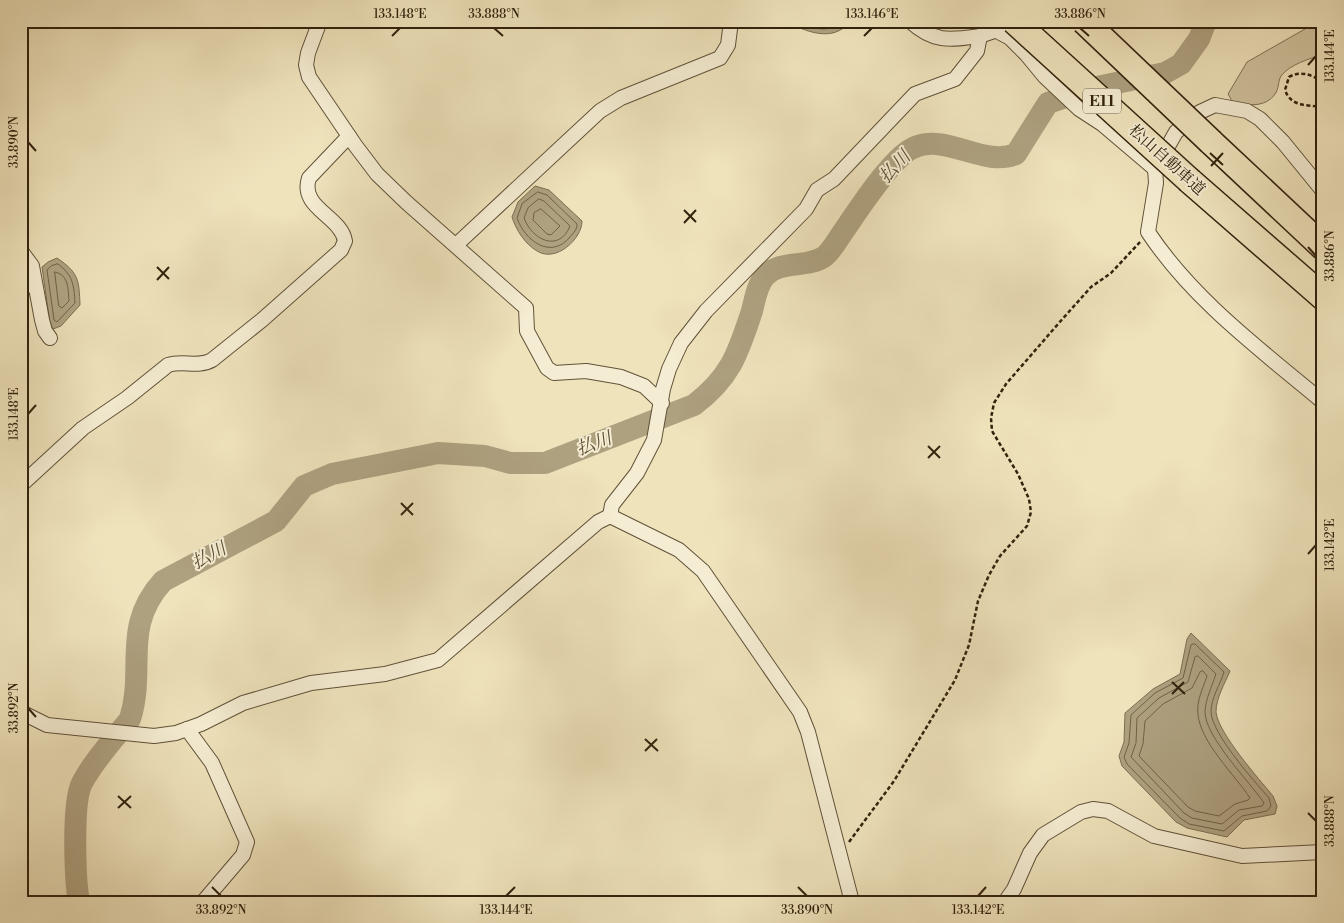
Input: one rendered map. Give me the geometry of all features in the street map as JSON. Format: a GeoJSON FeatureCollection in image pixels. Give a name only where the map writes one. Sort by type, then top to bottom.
{"type":"FeatureCollection","features":[{"type":"Feature","properties":{"kind":"highway","name":"E11"},"geometry":{"type":"LineString","coordinates":[[1084,21],[1323,246]]}},
{"type":"Feature","properties":{"kind":"highway","name":"松山自動車道"},"geometry":{"type":"LineString","coordinates":[[1001,24],[1190,181],[1323,297]]}},
{"type":"Feature","properties":{"kind":"street"},"geometry":{"type":"LineString","coordinates":[[320,21],[308,53],[308,71],[314,85],[377,174],[526,308],[527,331],[548,368],[554,373],[586,371],[621,377],[644,386],[662,403]]}},
{"type":"Feature","properties":{"kind":"street"},"geometry":{"type":"LineString","coordinates":[[456,245],[600,111],[621,98],[720,58],[728,45],[731,21]]}},
{"type":"Feature","properties":{"kind":"street"},"geometry":{"type":"LineString","coordinates":[[910,21],[934,38],[952,39],[980,36],[1001,24],[1022,21]]}},
{"type":"Feature","properties":{"kind":"street"},"geometry":{"type":"LineString","coordinates":[[1001,24],[1010,38],[1045,77],[1080,109],[1102,124],[1155,169]]}},
{"type":"Feature","properties":{"kind":"street"},"geometry":{"type":"LineString","coordinates":[[610,516],[612,505],[637,473],[654,440],[669,369],[681,343],[706,310],[806,209],[817,190],[834,179],[915,94],[955,79],[977,51],[980,36]]}},
{"type":"Feature","properties":{"kind":"street"},"geometry":{"type":"LineString","coordinates":[[1323,191],[1283,142],[1260,119],[1247,112],[1214,105],[1200,112],[1176,132],[1155,169],[1156,183],[1148,232],[1182,277],[1206,301],[1323,402]]}},
{"type":"Feature","properties":{"kind":"street"},"geometry":{"type":"LineString","coordinates":[[21,485],[83,428],[127,398],[168,364],[176,362],[206,364],[212,360],[262,320],[341,250],[345,245],[344,236],[309,197],[307,184],[309,178],[349,136]]}},
{"type":"Feature","properties":{"kind":"street"},"geometry":{"type":"LineString","coordinates":[[21,251],[32,266],[45,331],[50,338]]}},
{"type":"Feature","properties":{"kind":"street"},"geometry":{"type":"LineString","coordinates":[[21,292],[33,277]]}},
{"type":"Feature","properties":{"kind":"street"},"geometry":{"type":"LineString","coordinates":[[610,516],[690,558],[703,571],[800,712],[808,732],[852,902]]}},
{"type":"Feature","properties":{"kind":"street"},"geometry":{"type":"LineString","coordinates":[[21,712],[48,725],[144,736],[176,733],[243,703],[311,683],[385,674],[438,660],[598,522],[610,516]]}},
{"type":"Feature","properties":{"kind":"street"},"geometry":{"type":"LineString","coordinates":[[186,729],[212,764],[247,842],[243,855],[203,902]]}},
{"type":"Feature","properties":{"kind":"street"},"geometry":{"type":"LineString","coordinates":[[1005,902],[1014,889],[1030,853],[1042,835],[1081,812],[1093,809],[1108,811],[1154,836],[1242,856],[1323,852]]}},
{"type":"Feature","properties":{"kind":"path"},"geometry":{"type":"LineString","coordinates":[[1323,82],[1310,74],[1294,74],[1289,77],[1284,90],[1292,102],[1323,107]]}},
{"type":"Feature","properties":{"kind":"path"},"geometry":{"type":"LineString","coordinates":[[840,854],[894,781],[955,680],[969,645],[978,601],[989,575],[1000,556],[1026,526],[1031,512],[1029,499],[1018,474],[992,431],[990,418],[994,402],[1006,384],[1091,287],[1111,273],[1148,232]]}},
{"type":"Feature","properties":{"kind":"shaded area"},"geometry":{"type":"Polygon","coordinates":[[[1319,21],[1323,21],[1323,54],[1300,62],[1285,72],[1280,78],[1276,92],[1266,102],[1249,105],[1232,101],[1228,94],[1247,62],[1319,21]]]}},
{"type":"Feature","properties":{"kind":"water"},"geometry":{"type":"Polygon","coordinates":[[[784,21],[851,21],[844,28],[827,34],[810,31],[784,21]]]}},
{"type":"Feature","properties":{"kind":"water"},"geometry":{"type":"Polygon","coordinates":[[[535,186],[549,190],[582,221],[578,235],[573,242],[560,252],[544,254],[537,251],[525,241],[512,217],[518,202],[535,186]]]}},
{"type":"Feature","properties":{"kind":"water"},"geometry":{"type":"Polygon","coordinates":[[[57,258],[74,273],[78,283],[80,305],[61,326],[53,329],[50,323],[42,267],[57,258]]]}},
{"type":"Feature","properties":{"kind":"water"},"geometry":{"type":"Polygon","coordinates":[[[1191,633],[1230,671],[1217,701],[1216,712],[1218,721],[1240,756],[1273,796],[1277,806],[1275,814],[1244,820],[1227,837],[1187,828],[1176,822],[1122,766],[1119,756],[1124,742],[1125,713],[1153,689],[1180,674],[1187,639],[1191,633]]]}},
{"type":"Feature","properties":{"kind":"waterway","name":"払川"},"geometry":{"type":"LineString","coordinates":[[79,902],[75,841],[79,793],[82,783],[92,766],[130,719],[136,683],[138,632],[142,615],[150,598],[163,581],[276,521],[304,486],[332,474],[438,453],[485,456],[510,463],[545,463],[694,405],[717,384],[732,363],[747,326],[758,288],[765,276],[779,268],[811,262],[825,256],[885,173],[905,153],[926,144],[938,144],[991,157],[1016,154],[1048,103],[1092,88],[1165,73],[1181,64],[1199,39],[1206,21]]}}]}
